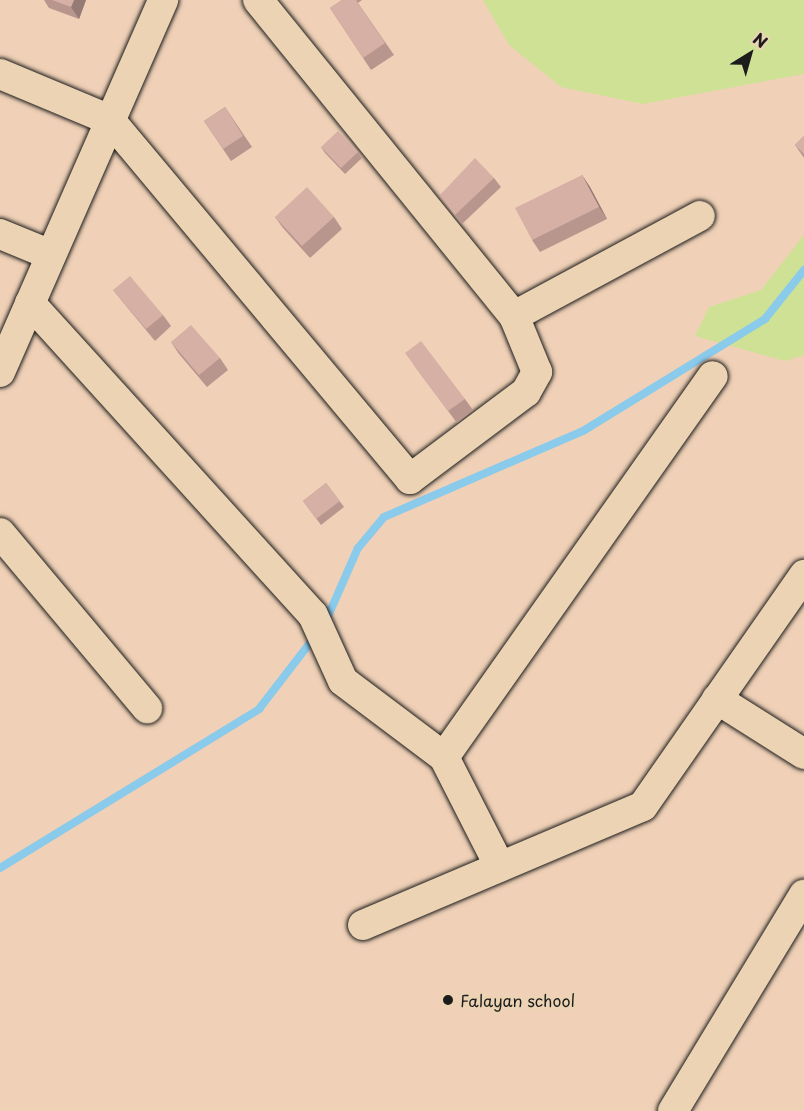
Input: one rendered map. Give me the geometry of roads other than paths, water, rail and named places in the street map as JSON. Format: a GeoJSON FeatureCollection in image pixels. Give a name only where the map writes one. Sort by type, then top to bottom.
{"type":"FeatureCollection","features":[{"type":"Feature","properties":{"kind":"street"},"geometry":{"type":"LineString","coordinates":[[0,372],[163,0]]}},
{"type":"Feature","properties":{"kind":"street"},"geometry":{"type":"LineString","coordinates":[[0,74],[110,120],[411,479],[526,392],[537,372],[514,316],[258,0]]}},
{"type":"Feature","properties":{"kind":"street"},"geometry":{"type":"LineString","coordinates":[[514,316],[700,216]]}},
{"type":"Feature","properties":{"kind":"street"},"geometry":{"type":"LineString","coordinates":[[0,234],[51,255]]}},
{"type":"Feature","properties":{"kind":"street"},"geometry":{"type":"LineString","coordinates":[[30,303],[313,615],[343,681],[444,757],[500,867]]}},
{"type":"Feature","properties":{"kind":"street"},"geometry":{"type":"LineString","coordinates":[[444,757],[713,376]]}},
{"type":"Feature","properties":{"kind":"street"},"geometry":{"type":"LineString","coordinates":[[0,533],[147,708]]}},
{"type":"Feature","properties":{"kind":"street"},"geometry":{"type":"LineString","coordinates":[[363,925],[643,806],[804,575]]}},
{"type":"Feature","properties":{"kind":"street"},"geometry":{"type":"LineString","coordinates":[[717,699],[804,754]]}},
{"type":"Feature","properties":{"kind":"street"},"geometry":{"type":"LineString","coordinates":[[673,1111],[804,895]]}},
{"type":"Feature","properties":{"kind":"waterway"},"geometry":{"type":"LineString","coordinates":[[325,623],[358,548],[384,517],[583,431],[765,319],[804,270]]}},
{"type":"Feature","properties":{"kind":"waterway"},"geometry":{"type":"LineString","coordinates":[[0,868],[259,709],[316,635]]}},
{"type":"Feature","properties":{"kind":"place","name":"Falayan school"},"geometry":{"type":"Point","coordinates":[448,1000]}}]}
